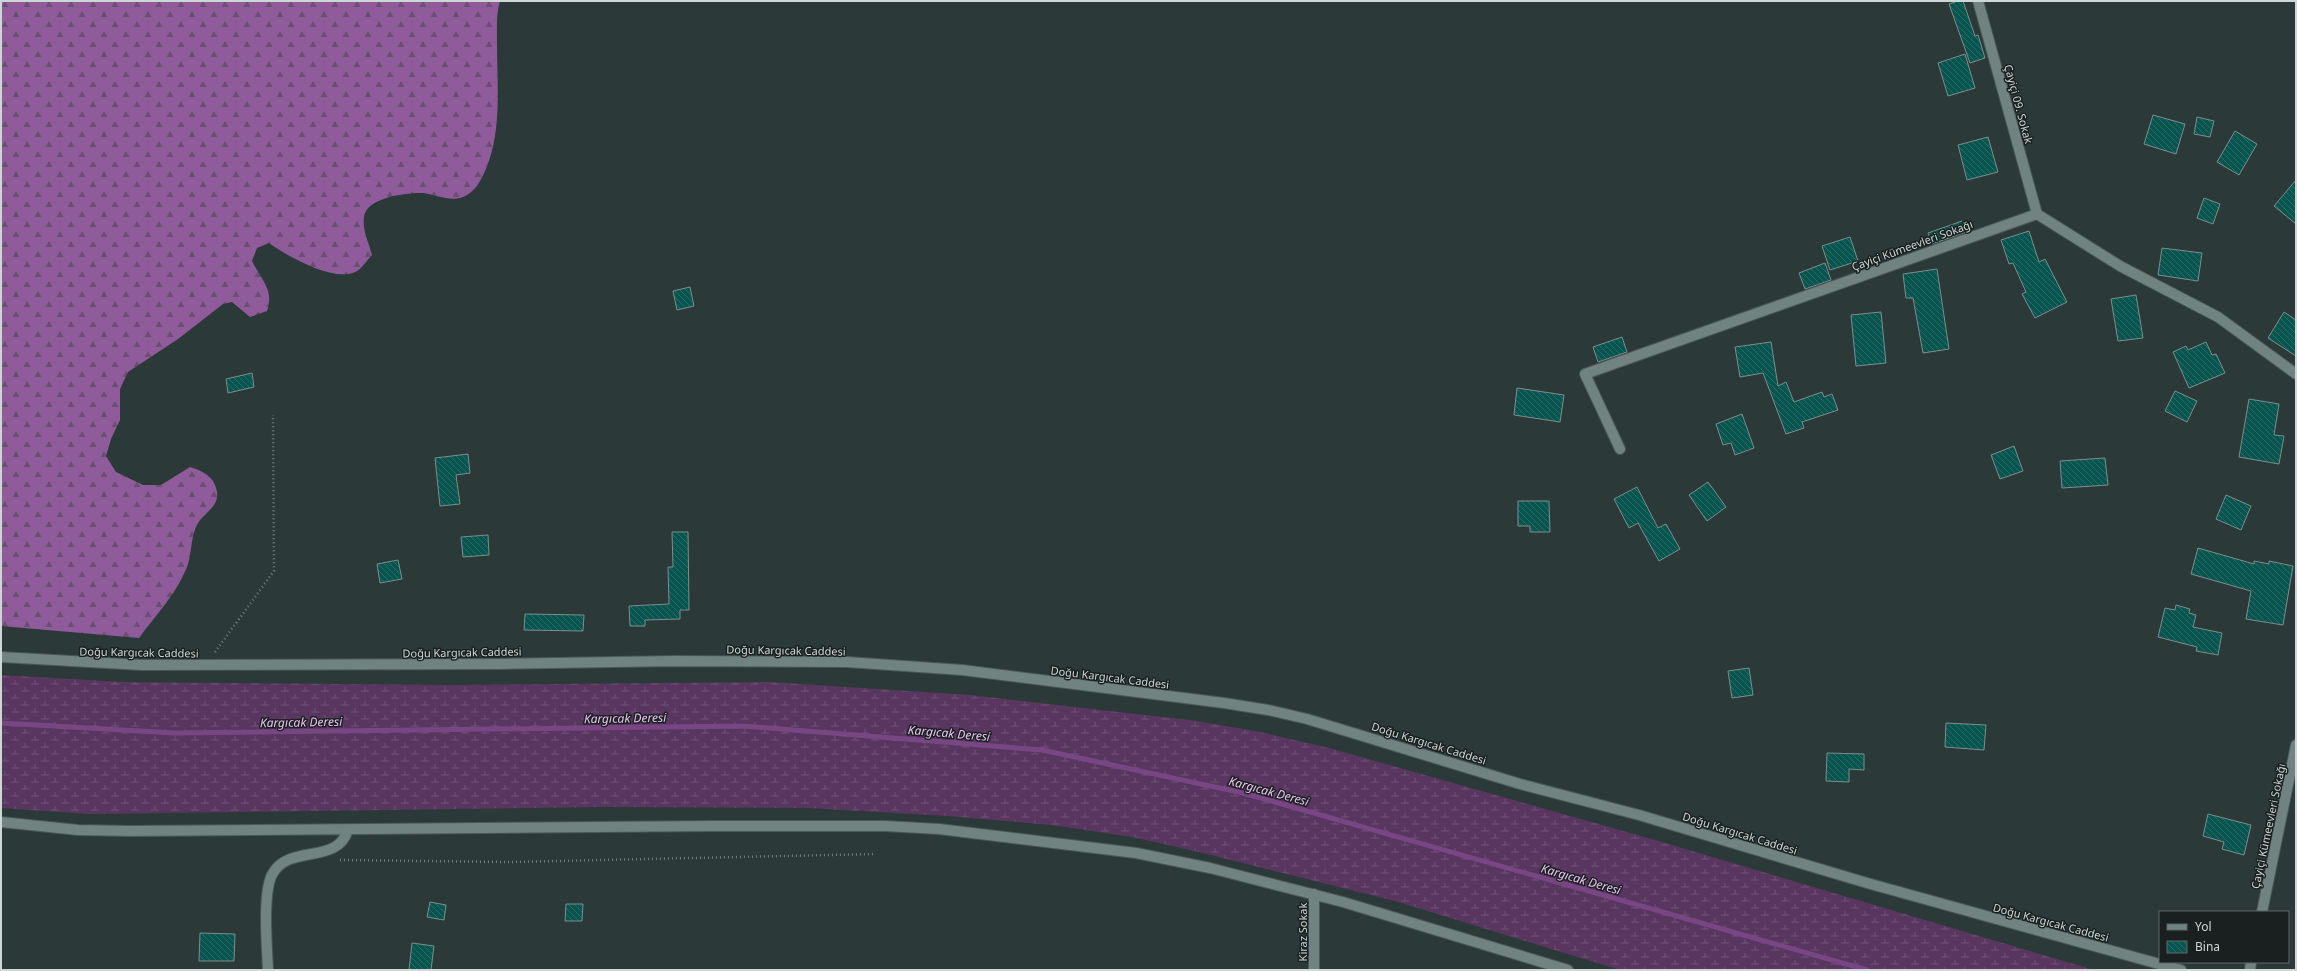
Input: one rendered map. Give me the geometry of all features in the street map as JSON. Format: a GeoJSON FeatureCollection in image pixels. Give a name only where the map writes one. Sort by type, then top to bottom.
{"type":"FeatureCollection","features":[{"type":"Feature","properties":{"kind":"street","name":"Çayiçi 09. Sokak"},"geometry":{"type":"LineString","coordinates":[[1978,1],[2037,214]]}},
{"type":"Feature","properties":{"kind":"street"},"geometry":{"type":"LineString","coordinates":[[2037,214],[2120,266],[2218,317],[2296,374]]}},
{"type":"Feature","properties":{"kind":"street","name":"Çayiçi Kümeevleri Sokağı"},"geometry":{"type":"LineString","coordinates":[[1620,449],[1585,374],[2037,214]]}},
{"type":"Feature","properties":{"kind":"street","name":"Doğu Kargıcak Caddesi"},"geometry":{"type":"LineString","coordinates":[[1,657],[87,663],[204,666],[675,661],[847,662],[962,670],[1224,703],[1268,710],[1307,719],[1520,784],[1639,815],[1875,885],[2181,970]]}},
{"type":"Feature","properties":{"kind":"street","name":"Çayiçi Kümeevleri Sokağı"},"geometry":{"type":"LineString","coordinates":[[2262,911],[2296,745]]}},
{"type":"Feature","properties":{"kind":"street"},"geometry":{"type":"LineString","coordinates":[[1,822],[78,830],[348,830],[712,826],[885,826],[939,829],[1136,853],[1210,868],[1314,894],[1568,970]]}},
{"type":"Feature","properties":{"kind":"street"},"geometry":{"type":"LineString","coordinates":[[268,970],[268,890],[273,873],[287,860],[335,848],[345,839],[348,830]]}},
{"type":"Feature","properties":{"kind":"street","name":"Kiraz Sokak"},"geometry":{"type":"LineString","coordinates":[[1314,894],[1314,970]]}},
{"type":"Feature","properties":{"kind":"path"},"geometry":{"type":"LineString","coordinates":[[204,666],[274,571],[273,415]]}},
{"type":"Feature","properties":{"kind":"path"},"geometry":{"type":"LineString","coordinates":[[335,860],[510,862],[875,854]]}},
{"type":"Feature","properties":{"kind":"green space"},"geometry":{"type":"Polygon","coordinates":[[[1,1],[500,1],[497,22],[498,98],[495,135],[492,153],[486,170],[475,189],[463,197],[454,199],[417,193],[389,197],[372,205],[366,210],[364,222],[365,232],[372,255],[359,270],[348,274],[337,274],[312,267],[287,255],[269,243],[257,248],[252,261],[268,290],[269,304],[267,311],[250,317],[232,302],[223,304],[178,339],[128,372],[120,389],[120,420],[111,439],[106,456],[116,472],[143,485],[161,485],[190,467],[208,475],[214,482],[217,492],[214,506],[201,519],[196,527],[188,564],[179,584],[139,638],[1,626],[1,1]]]}},
{"type":"Feature","properties":{"kind":"green space"},"geometry":{"type":"Polygon","coordinates":[[[1,675],[124,682],[451,685],[770,682],[970,695],[1197,721],[1260,732],[1329,748],[1648,838],[2094,970],[1620,970],[1395,901],[1199,852],[1132,837],[1052,825],[948,816],[808,808],[606,807],[89,814],[1,808],[1,675]]]}},
{"type":"Feature","properties":{"kind":"building"},"geometry":{"type":"Polygon","coordinates":[[[1963,1],[1975,36],[1978,35],[1985,58],[1970,63],[1949,4],[1963,1]]]}},
{"type":"Feature","properties":{"kind":"building"},"geometry":{"type":"Polygon","coordinates":[[[1965,54],[1975,88],[1948,96],[1938,63],[1965,54]]]}},
{"type":"Feature","properties":{"kind":"building"},"geometry":{"type":"Polygon","coordinates":[[[2153,115],[2185,124],[2176,154],[2144,144],[2153,115]]]}},
{"type":"Feature","properties":{"kind":"building"},"geometry":{"type":"Polygon","coordinates":[[[2197,117],[2214,121],[2210,137],[2194,134],[2197,117]]]}},
{"type":"Feature","properties":{"kind":"building"},"geometry":{"type":"Polygon","coordinates":[[[2235,131],[2257,144],[2239,175],[2217,162],[2235,131]]]}},
{"type":"Feature","properties":{"kind":"building"},"geometry":{"type":"Polygon","coordinates":[[[1988,137],[1998,172],[1967,180],[1958,145],[1988,137]]]}},
{"type":"Feature","properties":{"kind":"building"},"geometry":{"type":"Polygon","coordinates":[[[2296,180],[2296,224],[2274,206],[2296,180]]]}},
{"type":"Feature","properties":{"kind":"building"},"geometry":{"type":"Polygon","coordinates":[[[2204,198],[2220,204],[2213,224],[2197,218],[2204,198]]]}},
{"type":"Feature","properties":{"kind":"building"},"geometry":{"type":"Polygon","coordinates":[[[1962,221],[1966,232],[1932,244],[1928,233],[1962,221]]]}},
{"type":"Feature","properties":{"kind":"building"},"geometry":{"type":"Polygon","coordinates":[[[2029,231],[2039,262],[2045,259],[2067,302],[2035,318],[2022,294],[2026,292],[2013,263],[2009,264],[2001,240],[2029,231]]]}},
{"type":"Feature","properties":{"kind":"building"},"geometry":{"type":"Polygon","coordinates":[[[1850,237],[1858,261],[1830,270],[1822,246],[1850,237]]]}},
{"type":"Feature","properties":{"kind":"building"},"geometry":{"type":"Polygon","coordinates":[[[2162,248],[2202,253],[2198,281],[2158,275],[2162,248]]]}},
{"type":"Feature","properties":{"kind":"building"},"geometry":{"type":"Polygon","coordinates":[[[1825,263],[1831,280],[1805,289],[1799,273],[1825,263]]]}},
{"type":"Feature","properties":{"kind":"building"},"geometry":{"type":"Polygon","coordinates":[[[1937,269],[1949,349],[1923,353],[1913,298],[1906,298],[1903,274],[1937,269]]]}},
{"type":"Feature","properties":{"kind":"building"},"geometry":{"type":"Polygon","coordinates":[[[690,287],[694,306],[677,310],[673,291],[690,287]]]}},
{"type":"Feature","properties":{"kind":"building"},"geometry":{"type":"Polygon","coordinates":[[[2136,295],[2143,338],[2118,341],[2111,299],[2136,295]]]}},
{"type":"Feature","properties":{"kind":"building"},"geometry":{"type":"Polygon","coordinates":[[[1881,312],[1886,363],[1856,366],[1851,315],[1881,312]]]}},
{"type":"Feature","properties":{"kind":"building"},"geometry":{"type":"Polygon","coordinates":[[[2284,312],[2296,320],[2296,356],[2268,338],[2284,312]]]}},
{"type":"Feature","properties":{"kind":"building"},"geometry":{"type":"Polygon","coordinates":[[[1622,337],[1627,352],[1598,362],[1593,347],[1622,337]]]}},
{"type":"Feature","properties":{"kind":"building"},"geometry":{"type":"Polygon","coordinates":[[[1771,342],[1778,386],[1786,382],[1794,402],[1822,392],[1824,397],[1832,394],[1838,410],[1802,422],[1804,428],[1786,434],[1763,373],[1740,377],[1735,347],[1771,342]]]}},
{"type":"Feature","properties":{"kind":"building"},"geometry":{"type":"Polygon","coordinates":[[[2206,342],[2212,355],[2216,354],[2225,373],[2189,388],[2173,352],[2186,346],[2188,350],[2206,342]]]}},
{"type":"Feature","properties":{"kind":"building"},"geometry":{"type":"Polygon","coordinates":[[[252,373],[254,387],[228,393],[226,379],[252,373]]]}},
{"type":"Feature","properties":{"kind":"building"},"geometry":{"type":"Polygon","coordinates":[[[1517,388],[1564,395],[1560,422],[1514,415],[1517,388]]]}},
{"type":"Feature","properties":{"kind":"building"},"geometry":{"type":"Polygon","coordinates":[[[2175,391],[2197,401],[2187,422],[2165,411],[2175,391]]]}},
{"type":"Feature","properties":{"kind":"building"},"geometry":{"type":"Polygon","coordinates":[[[2249,399],[2279,404],[2274,435],[2284,436],[2279,464],[2239,457],[2249,399]]]}},
{"type":"Feature","properties":{"kind":"building"},"geometry":{"type":"Polygon","coordinates":[[[1742,414],[1754,448],[1735,455],[1731,443],[1723,445],[1716,424],[1742,414]]]}},
{"type":"Feature","properties":{"kind":"building"},"geometry":{"type":"Polygon","coordinates":[[[2014,446],[2023,471],[2000,479],[1991,455],[2014,446]]]}},
{"type":"Feature","properties":{"kind":"building"},"geometry":{"type":"Polygon","coordinates":[[[468,454],[470,473],[456,475],[460,504],[440,506],[435,458],[468,454]]]}},
{"type":"Feature","properties":{"kind":"building"},"geometry":{"type":"Polygon","coordinates":[[[2105,458],[2108,485],[2062,488],[2060,461],[2105,458]]]}},
{"type":"Feature","properties":{"kind":"building"},"geometry":{"type":"Polygon","coordinates":[[[1708,482],[1726,507],[1707,521],[1689,495],[1708,482]]]}},
{"type":"Feature","properties":{"kind":"building"},"geometry":{"type":"Polygon","coordinates":[[[1637,487],[1658,528],[1666,524],[1680,549],[1659,561],[1638,523],[1629,528],[1614,499],[1637,487]]]}},
{"type":"Feature","properties":{"kind":"building"},"geometry":{"type":"Polygon","coordinates":[[[2226,495],[2251,506],[2241,530],[2216,519],[2226,495]]]}},
{"type":"Feature","properties":{"kind":"building"},"geometry":{"type":"Polygon","coordinates":[[[1518,501],[1549,501],[1550,532],[1530,532],[1530,526],[1518,526],[1518,501]]]}},
{"type":"Feature","properties":{"kind":"building"},"geometry":{"type":"Polygon","coordinates":[[[672,532],[688,532],[689,610],[680,610],[680,619],[645,620],[645,626],[630,626],[629,606],[669,604],[668,567],[673,567],[672,532]]]}},
{"type":"Feature","properties":{"kind":"building"},"geometry":{"type":"Polygon","coordinates":[[[488,535],[489,555],[463,557],[461,537],[488,535]]]}},
{"type":"Feature","properties":{"kind":"building"},"geometry":{"type":"Polygon","coordinates":[[[2198,548],[2254,564],[2254,561],[2269,564],[2269,561],[2293,566],[2283,625],[2246,619],[2251,591],[2191,574],[2198,548]]]}},
{"type":"Feature","properties":{"kind":"building"},"geometry":{"type":"Polygon","coordinates":[[[398,560],[402,579],[380,583],[377,564],[398,560]]]}},
{"type":"Feature","properties":{"kind":"building"},"geometry":{"type":"Polygon","coordinates":[[[2176,605],[2190,609],[2189,613],[2196,615],[2193,627],[2222,633],[2218,655],[2196,651],[2197,647],[2158,637],[2165,608],[2175,610],[2176,605]]]}},
{"type":"Feature","properties":{"kind":"building"},"geometry":{"type":"Polygon","coordinates":[[[525,614],[584,615],[583,631],[524,630],[525,614]]]}},
{"type":"Feature","properties":{"kind":"building"},"geometry":{"type":"Polygon","coordinates":[[[1749,668],[1753,695],[1732,698],[1728,671],[1749,668]]]}},
{"type":"Feature","properties":{"kind":"building"},"geometry":{"type":"Polygon","coordinates":[[[1946,723],[1986,725],[1984,750],[1945,747],[1946,723]]]}},
{"type":"Feature","properties":{"kind":"building"},"geometry":{"type":"Polygon","coordinates":[[[1827,753],[1864,754],[1864,770],[1849,769],[1849,782],[1826,781],[1827,753]]]}},
{"type":"Feature","properties":{"kind":"building"},"geometry":{"type":"Polygon","coordinates":[[[2208,814],[2251,825],[2244,855],[2222,849],[2224,842],[2203,836],[2208,814]]]}},
{"type":"Feature","properties":{"kind":"building"},"geometry":{"type":"Polygon","coordinates":[[[430,902],[446,905],[444,920],[427,917],[430,902]]]}},
{"type":"Feature","properties":{"kind":"building"},"geometry":{"type":"Polygon","coordinates":[[[566,904],[583,904],[582,921],[565,921],[566,904]]]}},
{"type":"Feature","properties":{"kind":"building"},"geometry":{"type":"Polygon","coordinates":[[[200,933],[235,934],[234,961],[199,961],[200,933]]]}},
{"type":"Feature","properties":{"kind":"building"},"geometry":{"type":"Polygon","coordinates":[[[412,943],[434,946],[431,970],[409,970],[412,943]]]}},
{"type":"Feature","properties":{"kind":"waterway","name":"Kargıcak Deresi"},"geometry":{"type":"LineString","coordinates":[[1,723],[175,733],[743,726],[1042,750],[1243,793],[1867,970]]}}]}
